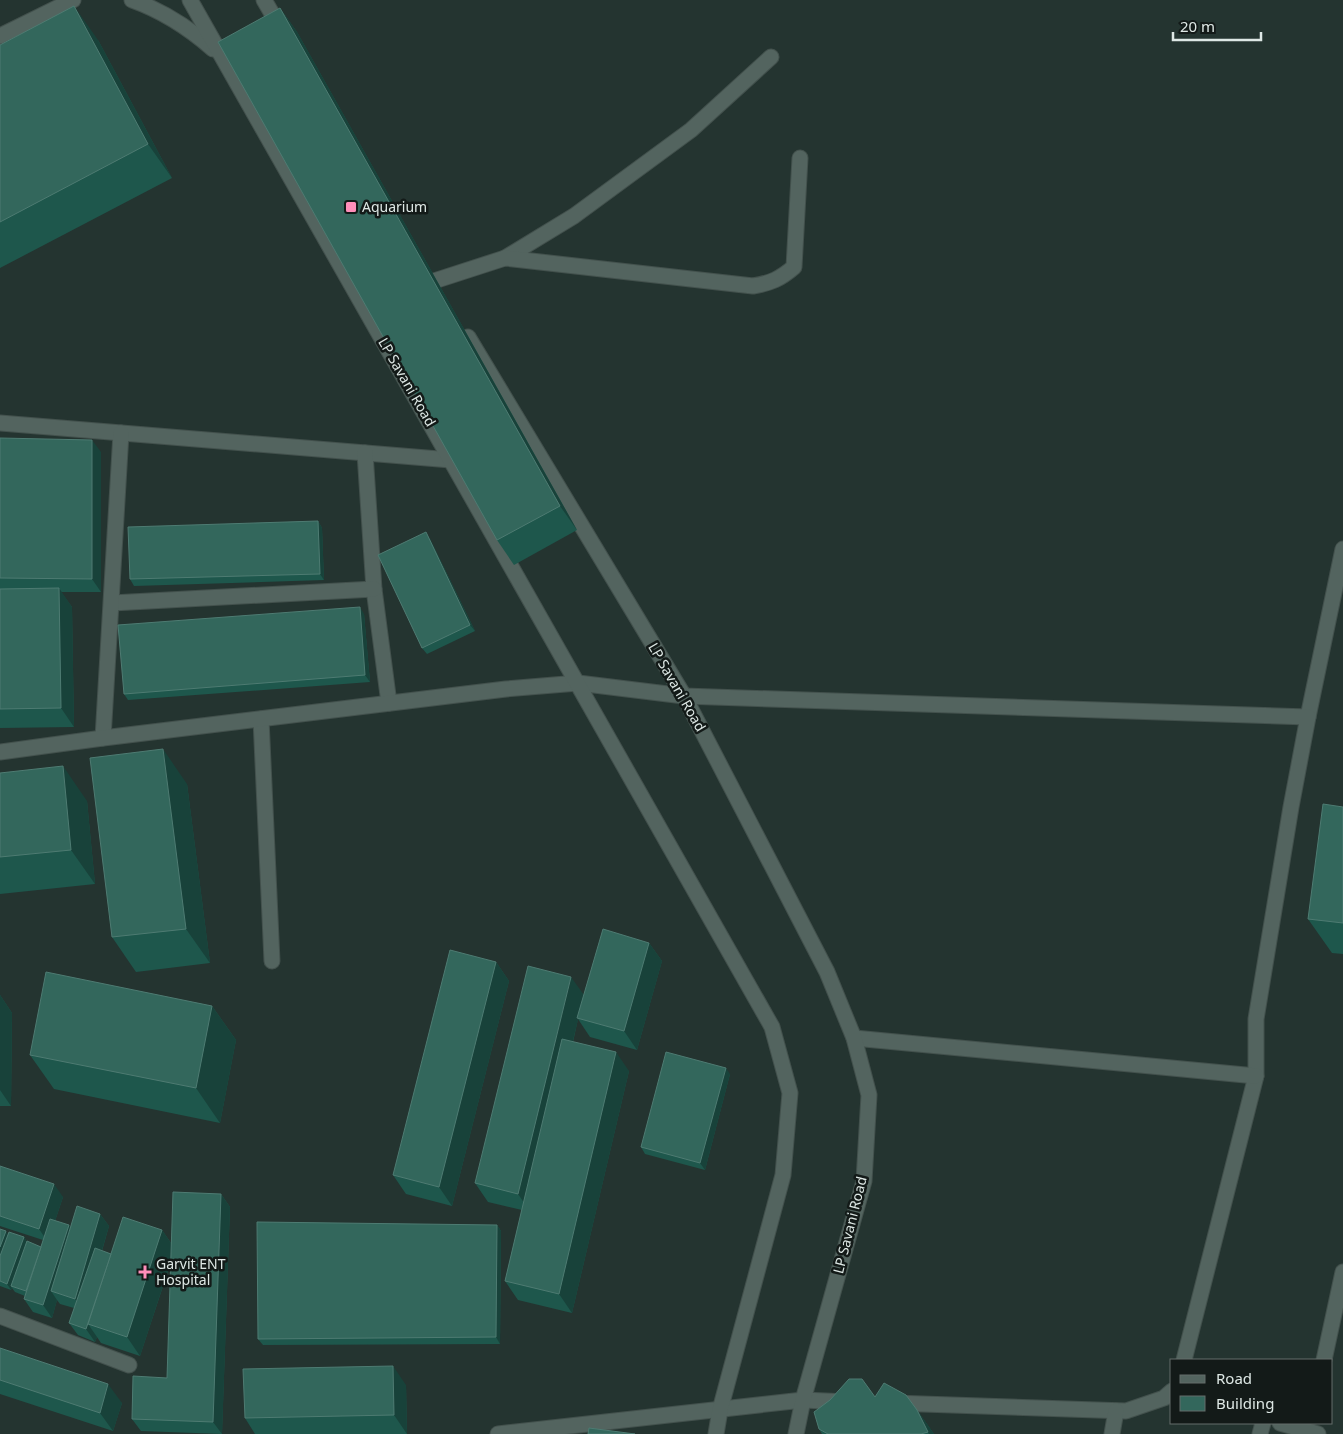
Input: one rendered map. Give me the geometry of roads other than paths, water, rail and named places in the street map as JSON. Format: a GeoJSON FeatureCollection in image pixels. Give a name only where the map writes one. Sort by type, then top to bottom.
{"type":"FeatureCollection","features":[{"type":"Feature","properties":{"kind":"street"},"geometry":{"type":"LineString","coordinates":[[0,36],[73,0]]}},
{"type":"Feature","properties":{"kind":"street"},"geometry":{"type":"LineString","coordinates":[[132,0],[151,7],[192,31],[222,56]]}},
{"type":"Feature","properties":{"kind":"street","name":"LP Savani Road"},"geometry":{"type":"LineString","coordinates":[[190,0],[772,1027],[790,1093],[783,1175],[720,1410],[716,1434]]}},
{"type":"Feature","properties":{"kind":"street"},"geometry":{"type":"LineString","coordinates":[[267,3],[290,42]]}},
{"type":"Feature","properties":{"kind":"street"},"geometry":{"type":"LineString","coordinates":[[434,281],[505,258],[574,216],[691,130],[772,57]]}},
{"type":"Feature","properties":{"kind":"street"},"geometry":{"type":"LineString","coordinates":[[505,258],[753,286],[769,284],[794,268],[800,158]]}},
{"type":"Feature","properties":{"kind":"street","name":"LP Savani Road"},"geometry":{"type":"LineString","coordinates":[[459,324],[684,696],[826,972],[854,1038],[869,1095],[864,1180],[803,1400],[796,1434]]}},
{"type":"Feature","properties":{"kind":"street"},"geometry":{"type":"LineString","coordinates":[[0,423],[451,460]]}},
{"type":"Feature","properties":{"kind":"street"},"geometry":{"type":"LineString","coordinates":[[103,738],[122,433]]}},
{"type":"Feature","properties":{"kind":"street"},"geometry":{"type":"LineString","coordinates":[[365,453],[374,589],[389,703]]}},
{"type":"Feature","properties":{"kind":"street"},"geometry":{"type":"LineString","coordinates":[[1184,1359],[1256,1076],[1256,1019],[1291,807],[1343,549]]}},
{"type":"Feature","properties":{"kind":"street"},"geometry":{"type":"LineString","coordinates":[[112,603],[374,589]]}},
{"type":"Feature","properties":{"kind":"street"},"geometry":{"type":"LineString","coordinates":[[0,752],[506,689],[578,683],[684,696],[1308,718]]}},
{"type":"Feature","properties":{"kind":"street"},"geometry":{"type":"LineString","coordinates":[[262,719],[272,960]]}},
{"type":"Feature","properties":{"kind":"street"},"geometry":{"type":"LineString","coordinates":[[854,1038],[1256,1076]]}},
{"type":"Feature","properties":{"kind":"street"},"geometry":{"type":"LineString","coordinates":[[1324,1359],[1343,1272]]}},
{"type":"Feature","properties":{"kind":"street"},"geometry":{"type":"LineString","coordinates":[[0,1316],[128,1365]]}},
{"type":"Feature","properties":{"kind":"street"},"geometry":{"type":"LineString","coordinates":[[880,1403],[1126,1411],[1164,1398],[1170,1393]]}},
{"type":"Feature","properties":{"kind":"street"},"geometry":{"type":"LineString","coordinates":[[498,1434],[803,1400],[861,1402]]}},
{"type":"Feature","properties":{"kind":"street"},"geometry":{"type":"LineString","coordinates":[[1112,1434],[1116,1411]]}},
{"type":"Feature","properties":{"kind":"street"},"geometry":{"type":"LineString","coordinates":[[1285,1424],[1312,1429]]}},
{"type":"Feature","properties":{"kind":"place","name":"Aquarium"},"geometry":{"type":"Point","coordinates":[351,207]}},
{"type":"Feature","properties":{"kind":"place","name":"Garvit ENT Hospital"},"geometry":{"type":"Point","coordinates":[145,1272]}}]}
